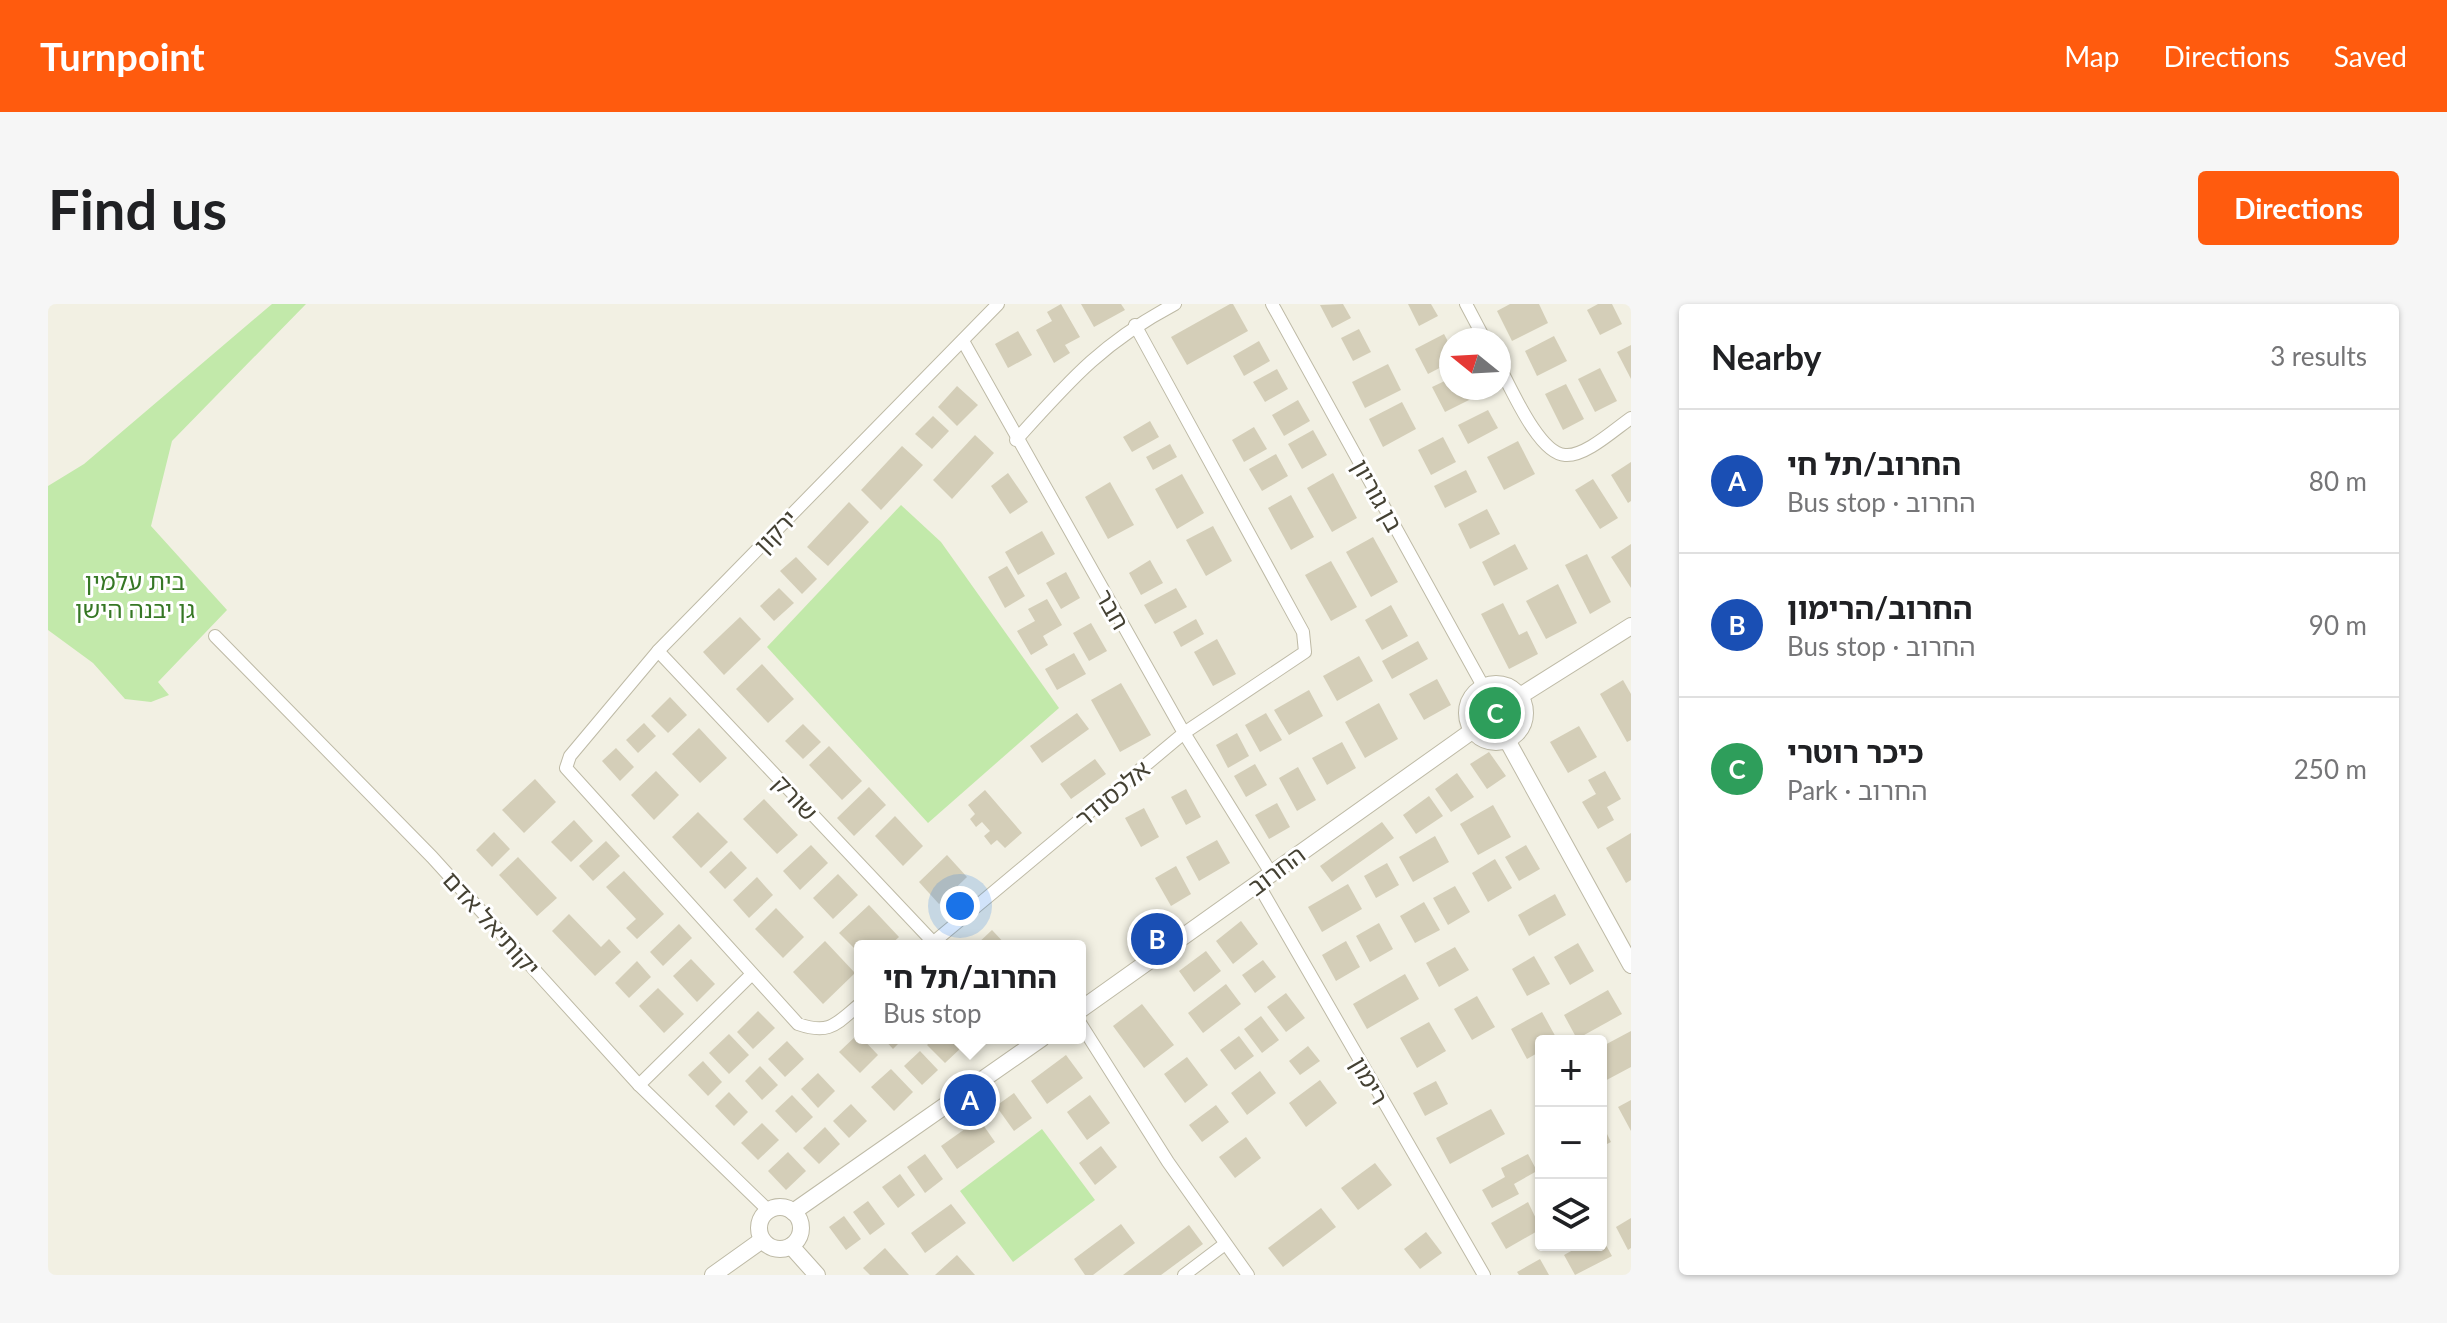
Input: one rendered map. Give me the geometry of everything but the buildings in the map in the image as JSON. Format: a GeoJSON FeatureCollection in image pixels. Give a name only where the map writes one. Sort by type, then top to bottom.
{"type":"FeatureCollection","features":[{"type":"Feature","properties":{"kind":"street","name":"ירקון"},"geometry":{"type":"LineString","coordinates":[[752,974],[566,768],[570,756],[658,651],[998,304]]}},
{"type":"Feature","properties":{"kind":"street"},"geometry":{"type":"LineString","coordinates":[[1016,440],[1090,359],[1135,325],[1175,304]]}},
{"type":"Feature","properties":{"kind":"street","name":"בן גוריון"},"geometry":{"type":"LineString","coordinates":[[1272,304],[1483,686]]}},
{"type":"Feature","properties":{"kind":"street"},"geometry":{"type":"LineString","coordinates":[[1466,304],[1479,328]]}},
{"type":"Feature","properties":{"kind":"street","name":"אלכסנדר"},"geometry":{"type":"LineString","coordinates":[[936,940],[1184,733],[1305,652],[1303,632],[1135,325]]}},
{"type":"Feature","properties":{"kind":"street","name":"חבר"},"geometry":{"type":"LineString","coordinates":[[963,341],[1265,878]]}},
{"type":"Feature","properties":{"kind":"street"},"geometry":{"type":"LineString","coordinates":[[1511,388],[1531,424],[1551,451],[1567,456],[1584,449],[1631,418]]}},
{"type":"Feature","properties":{"kind":"street"},"geometry":{"type":"LineString","coordinates":[[1520,696],[1631,626]]}},
{"type":"Feature","properties":{"kind":"street","name":"יקותיאל אדם"},"geometry":{"type":"LineString","coordinates":[[215,636],[432,857],[639,1085],[768,1210]]}},
{"type":"Feature","properties":{"kind":"street","name":"שורק"},"geometry":{"type":"LineString","coordinates":[[658,651],[927,940]]}},
{"type":"Feature","properties":{"kind":"street"},"geometry":{"type":"LineString","coordinates":[[1503,685],[1520,696],[1525,716],[1522,726],[1507,740],[1484,740],[1472,731],[1466,711],[1475,692],[1483,686],[1503,685]]}},
{"type":"Feature","properties":{"kind":"street","name":"החרוב"},"geometry":{"type":"LineString","coordinates":[[1086,1006],[1472,731]]}},
{"type":"Feature","properties":{"kind":"street"},"geometry":{"type":"LineString","coordinates":[[1507,740],[1631,965]]}},
{"type":"Feature","properties":{"kind":"street","name":"רימון"},"geometry":{"type":"LineString","coordinates":[[1265,878],[1484,1275]]}},
{"type":"Feature","properties":{"kind":"street"},"geometry":{"type":"LineString","coordinates":[[639,1085],[752,974],[798,1024],[816,1030],[833,1027],[854,1009]]}},
{"type":"Feature","properties":{"kind":"street"},"geometry":{"type":"LineString","coordinates":[[1086,1032],[1248,1275]]}},
{"type":"Feature","properties":{"kind":"street"},"geometry":{"type":"LineString","coordinates":[[793,1212],[1033,1044]]}},
{"type":"Feature","properties":{"kind":"street"},"geometry":{"type":"LineString","coordinates":[[778,1207],[793,1212],[800,1221],[800,1232],[791,1246],[775,1249],[762,1240],[759,1224],[768,1210],[778,1207]]}},
{"type":"Feature","properties":{"kind":"street"},"geometry":{"type":"LineString","coordinates":[[713,1275],[762,1240]]}},
{"type":"Feature","properties":{"kind":"street"},"geometry":{"type":"LineString","coordinates":[[1184,1275],[1225,1244]]}},
{"type":"Feature","properties":{"kind":"street"},"geometry":{"type":"LineString","coordinates":[[791,1246],[817,1275]]}},
{"type":"Feature","properties":{"kind":"green space","name":"בית עלמין גן יבנה הישן"},"geometry":{"type":"Polygon","coordinates":[[[272,304],[306,304],[172,441],[151,526],[227,610],[158,682],[169,695],[151,702],[125,699],[93,663],[48,630],[48,486],[84,464],[272,304]]]}},
{"type":"Feature","properties":{"kind":"green space"},"geometry":{"type":"Polygon","coordinates":[[[901,505],[941,542],[1059,708],[928,823],[767,647],[901,505]]]}},
{"type":"Feature","properties":{"kind":"green space"},"geometry":{"type":"Polygon","coordinates":[[[1495,690],[1511,696],[1517,712],[1511,728],[1495,734],[1479,728],[1473,712],[1479,696],[1495,690]]]}},
{"type":"Feature","properties":{"kind":"green space"},"geometry":{"type":"Polygon","coordinates":[[[1042,1129],[1095,1200],[1013,1262],[960,1191],[1042,1129]]]}},
{"type":"Feature","properties":{"kind":"place","name":"כיכר רוטרי"},"geometry":{"type":"Point","coordinates":[1495,713]}},
{"type":"Feature","properties":{"kind":"place","name":"החרוב/הרימון"},"geometry":{"type":"Point","coordinates":[1157,939]}},
{"type":"Feature","properties":{"kind":"place","name":"החרוב/תל חי"},"geometry":{"type":"Point","coordinates":[970,1100]}}]}
